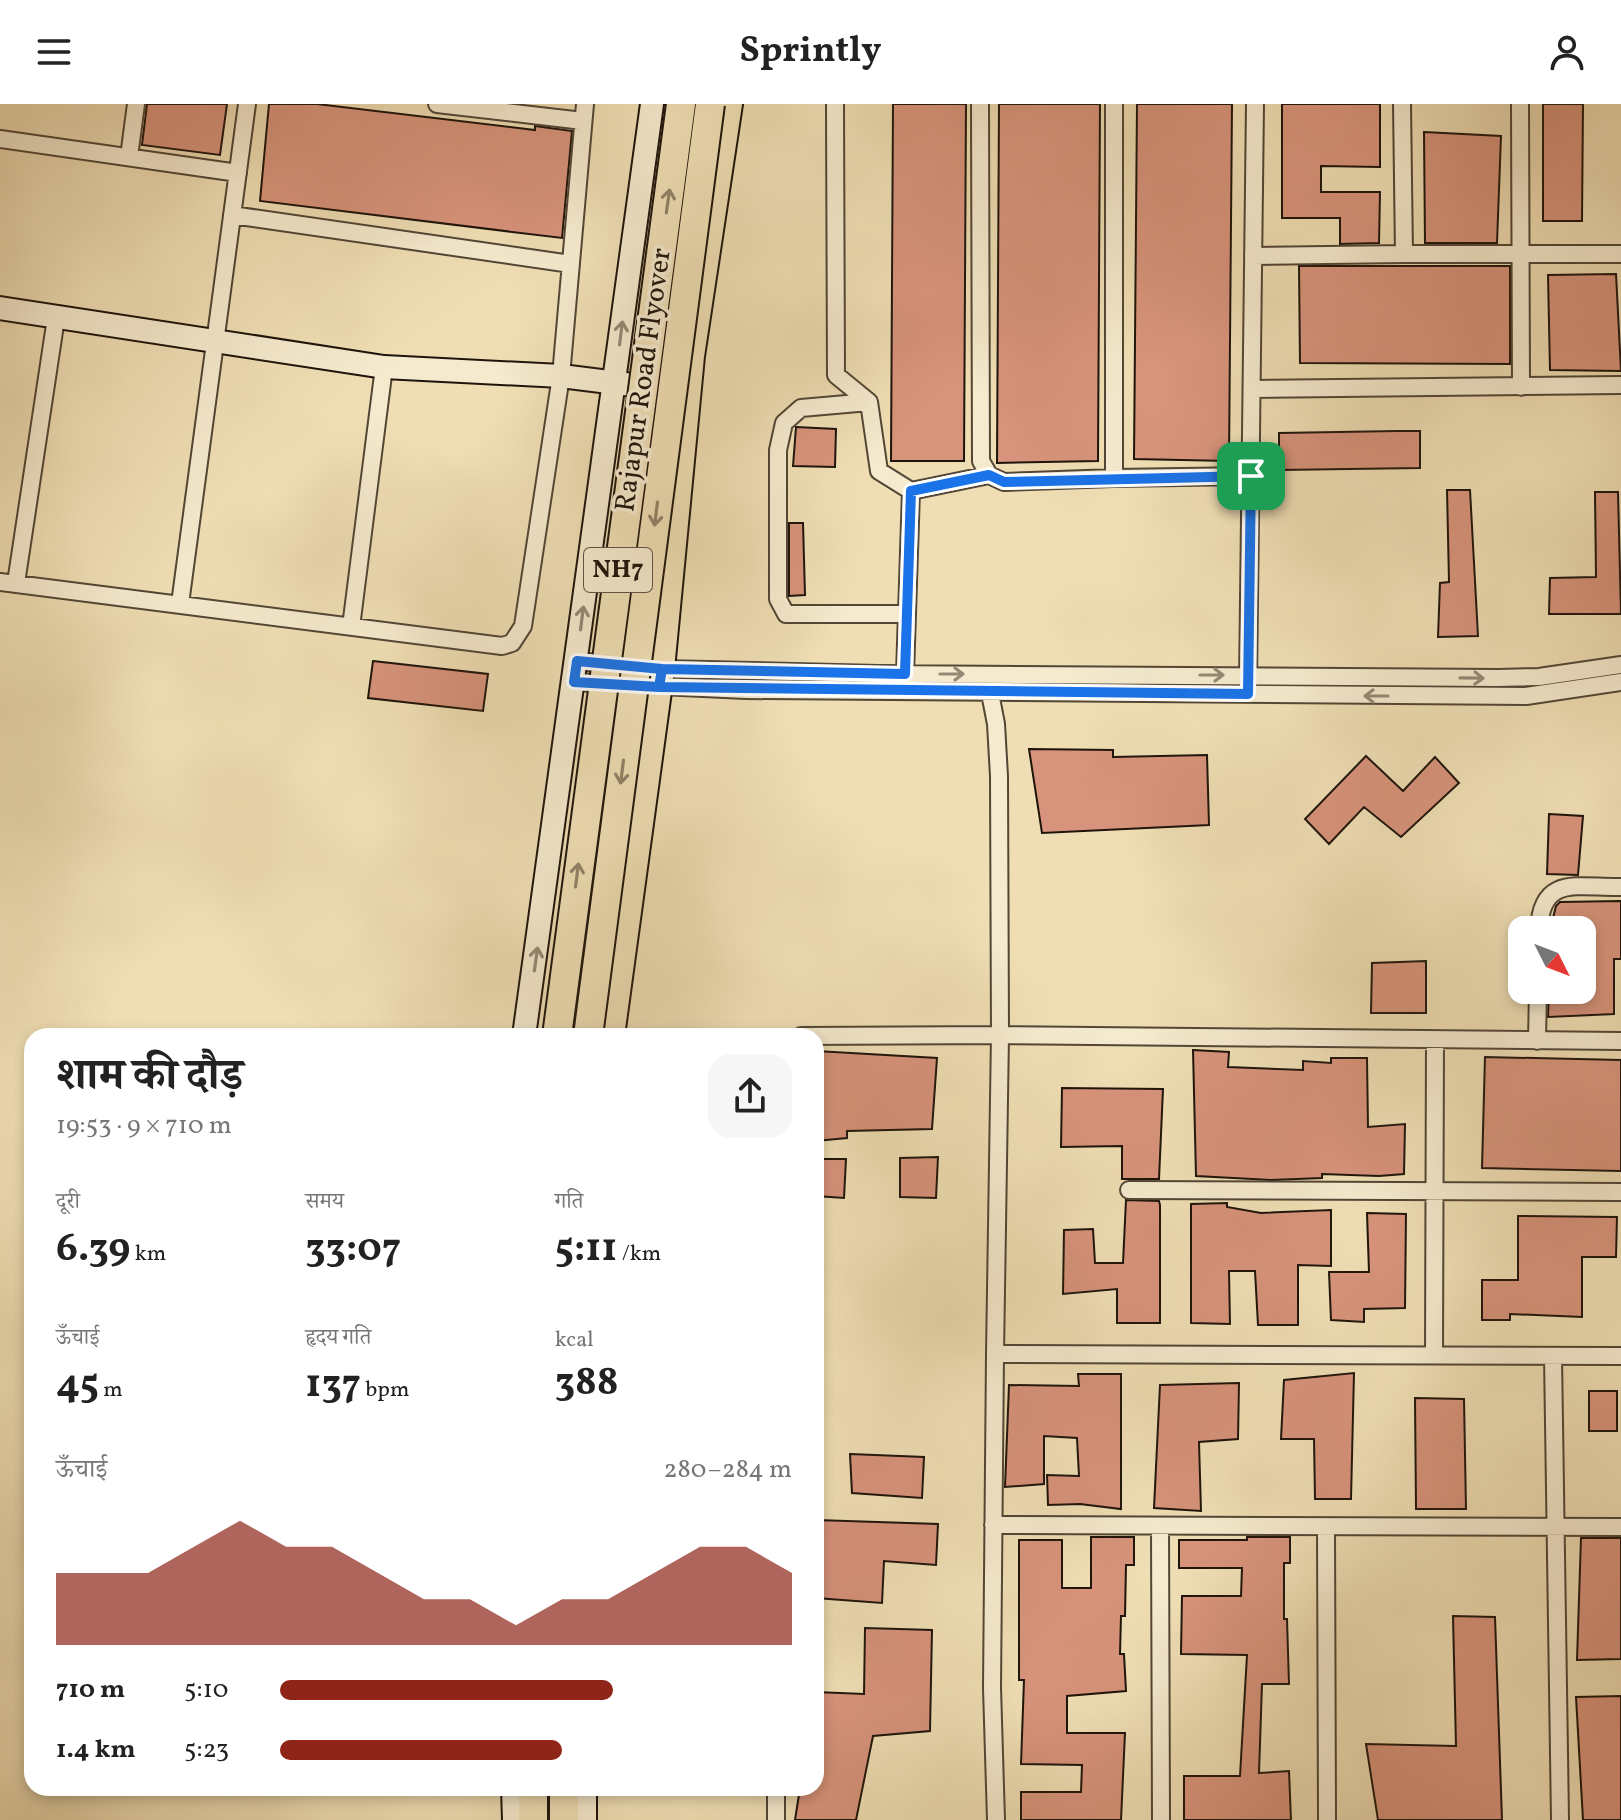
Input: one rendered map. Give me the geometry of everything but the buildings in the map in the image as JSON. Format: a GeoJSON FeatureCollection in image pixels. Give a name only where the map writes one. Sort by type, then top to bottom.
{"type":"FeatureCollection","features":[{"type":"Feature","properties":{"kind":"highway","name":"Rajapur Road Flyover"},"geometry":{"type":"LineString","coordinates":[[558,1028],[681,104]]}},
{"type":"Feature","properties":{"kind":"highway","name":"Rajapur Road Flyover"},"geometry":{"type":"LineString","coordinates":[[589,1028],[710,104]]}},
{"type":"Feature","properties":{"kind":"highway"},"geometry":{"type":"LineString","coordinates":[[533,1796],[533,1820]]}},
{"type":"Feature","properties":{"kind":"highway"},"geometry":{"type":"LineString","coordinates":[[564,1796],[564,1820]]}},
{"type":"Feature","properties":{"kind":"main road"},"geometry":{"type":"LineString","coordinates":[[613,1028],[689,392],[730,104]]}},
{"type":"Feature","properties":{"kind":"street"},"geometry":{"type":"LineString","coordinates":[[129,157],[136,104]]}},
{"type":"Feature","properties":{"kind":"street"},"geometry":{"type":"LineString","coordinates":[[180,604],[247,104]]}},
{"type":"Feature","properties":{"kind":"street"},"geometry":{"type":"LineString","coordinates":[[56,318],[8,583],[502,646],[512,643],[519,636],[561,376],[584,112],[437,104]]}},
{"type":"Feature","properties":{"kind":"street"},"geometry":{"type":"LineString","coordinates":[[525,1028],[652,104]]}},
{"type":"Feature","properties":{"kind":"street"},"geometry":{"type":"LineString","coordinates":[[835,104],[836,375],[869,402],[879,471],[911,491],[989,475]]}},
{"type":"Feature","properties":{"kind":"street"},"geometry":{"type":"LineString","coordinates":[[980,104],[981,461],[989,475],[1004,482],[1251,476]]}},
{"type":"Feature","properties":{"kind":"street"},"geometry":{"type":"LineString","coordinates":[[1114,104],[1114,478]]}},
{"type":"Feature","properties":{"kind":"street"},"geometry":{"type":"LineString","coordinates":[[1248,694],[1255,104]]}},
{"type":"Feature","properties":{"kind":"street"},"geometry":{"type":"LineString","coordinates":[[1402,104],[1404,254]]}},
{"type":"Feature","properties":{"kind":"street"},"geometry":{"type":"LineString","coordinates":[[1520,104],[1521,387]]}},
{"type":"Feature","properties":{"kind":"street"},"geometry":{"type":"LineString","coordinates":[[0,139],[238,173]]}},
{"type":"Feature","properties":{"kind":"street"},"geometry":{"type":"LineString","coordinates":[[232,215],[571,264]]}},
{"type":"Feature","properties":{"kind":"street"},"geometry":{"type":"LineString","coordinates":[[1253,256],[1621,254]]}},
{"type":"Feature","properties":{"kind":"street"},"geometry":{"type":"LineString","coordinates":[[0,308],[384,367],[561,376],[689,392]]}},
{"type":"Feature","properties":{"kind":"street"},"geometry":{"type":"LineString","coordinates":[[351,627],[384,367]]}},
{"type":"Feature","properties":{"kind":"street"},"geometry":{"type":"LineString","coordinates":[[1252,389],[1621,385]]}},
{"type":"Feature","properties":{"kind":"street"},"geometry":{"type":"LineString","coordinates":[[869,402],[801,408],[784,423],[778,450],[778,599],[786,614],[907,614]]}},
{"type":"Feature","properties":{"kind":"street"},"geometry":{"type":"LineString","coordinates":[[905,674],[911,491]]}},
{"type":"Feature","properties":{"kind":"street"},"geometry":{"type":"LineString","coordinates":[[654,677],[905,674],[1526,678],[1621,665]]}},
{"type":"Feature","properties":{"kind":"street"},"geometry":{"type":"LineString","coordinates":[[576,672],[990,693],[1526,696],[1621,682]]}},
{"type":"Feature","properties":{"kind":"street"},"geometry":{"type":"LineString","coordinates":[[990,693],[996,724],[999,776],[1000,1035],[993,1525],[996,1820]]}},
{"type":"Feature","properties":{"kind":"street"},"geometry":{"type":"LineString","coordinates":[[1540,916],[1544,899],[1553,891],[1621,887]]}},
{"type":"Feature","properties":{"kind":"street"},"geometry":{"type":"LineString","coordinates":[[1537,1041],[1538,1004]]}},
{"type":"Feature","properties":{"kind":"street"},"geometry":{"type":"LineString","coordinates":[[824,1036],[1621,1041]]}},
{"type":"Feature","properties":{"kind":"street"},"geometry":{"type":"LineString","coordinates":[[1434,1354],[1435,1040]]}},
{"type":"Feature","properties":{"kind":"street"},"geometry":{"type":"LineString","coordinates":[[1129,1190],[1621,1192]]}},
{"type":"Feature","properties":{"kind":"street"},"geometry":{"type":"LineString","coordinates":[[995,1354],[1621,1356]]}},
{"type":"Feature","properties":{"kind":"street"},"geometry":{"type":"LineString","coordinates":[[1553,1356],[1558,1526],[1560,1820]]}},
{"type":"Feature","properties":{"kind":"street"},"geometry":{"type":"LineString","coordinates":[[993,1525],[1621,1527]]}},
{"type":"Feature","properties":{"kind":"street"},"geometry":{"type":"LineString","coordinates":[[1160,1526],[1161,1820]]}},
{"type":"Feature","properties":{"kind":"street"},"geometry":{"type":"LineString","coordinates":[[1326,1527],[1327,1820]]}},
{"type":"Feature","properties":{"kind":"street"},"geometry":{"type":"LineString","coordinates":[[513,1796],[514,1820]]}},
{"type":"Feature","properties":{"kind":"street"},"geometry":{"type":"LineString","coordinates":[[585,1796],[585,1820]]}},
{"type":"Feature","properties":{"kind":"street"},"geometry":{"type":"LineString","coordinates":[[776,1796],[776,1820]]}},
{"type":"Feature","properties":{"kind":"route"},"geometry":{"type":"LineString","coordinates":[[1251,476],[1004,482],[989,475],[911,491],[905,674],[662,669],[659,687],[574,682],[577,661],[662,669],[659,687],[1248,694],[1251,476]]}}]}
